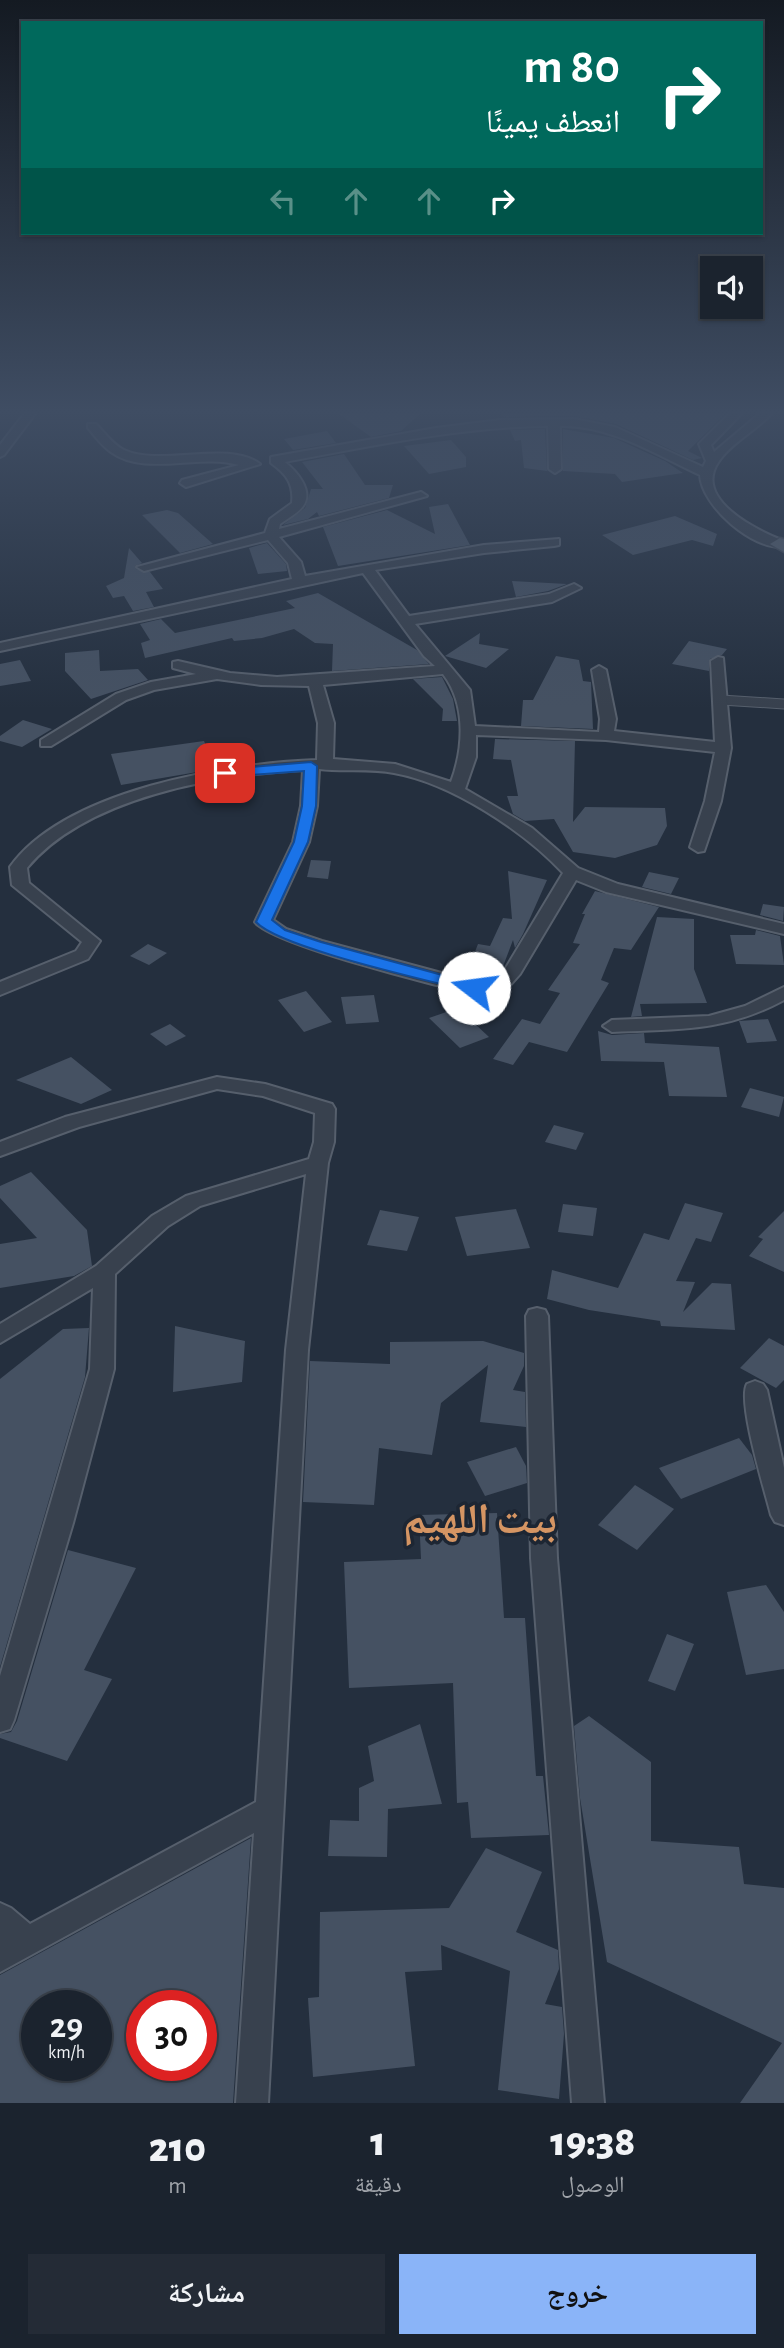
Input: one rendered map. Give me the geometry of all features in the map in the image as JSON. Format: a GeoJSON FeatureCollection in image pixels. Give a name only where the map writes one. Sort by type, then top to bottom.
{"type":"FeatureCollection","features":[{"type":"Feature","properties":{"kind":"street"},"geometry":{"type":"LineString","coordinates":[[271,535],[274,522],[287,512]]}},
{"type":"Feature","properties":{"kind":"street"},"geometry":{"type":"LineString","coordinates":[[144,567],[359,512]]}},
{"type":"Feature","properties":{"kind":"street"},"geometry":{"type":"LineString","coordinates":[[723,512],[762,538],[783,545]]}},
{"type":"Feature","properties":{"kind":"street"},"geometry":{"type":"LineString","coordinates":[[271,535],[294,562],[300,582]]}},
{"type":"Feature","properties":{"kind":"street"},"geometry":{"type":"LineString","coordinates":[[0,647],[119,624],[300,582],[484,549],[554,542]]}},
{"type":"Feature","properties":{"kind":"street"},"geometry":{"type":"LineString","coordinates":[[368,570],[429,653],[447,669],[463,690],[468,757],[456,791]]}},
{"type":"Feature","properties":{"kind":"street"},"geometry":{"type":"LineString","coordinates":[[407,621],[552,598],[574,587]]}},
{"type":"Feature","properties":{"kind":"street"},"geometry":{"type":"LineString","coordinates":[[698,847],[713,801],[723,748],[718,661]]}},
{"type":"Feature","properties":{"kind":"street"},"geometry":{"type":"LineString","coordinates":[[178,665],[212,676],[270,683],[447,669]]}},
{"type":"Feature","properties":{"kind":"street"},"geometry":{"type":"LineString","coordinates":[[600,670],[608,719],[606,734]]}},
{"type":"Feature","properties":{"kind":"street"},"geometry":{"type":"LineString","coordinates":[[46,743],[121,697],[150,686],[212,676]]}},
{"type":"Feature","properties":{"kind":"street"},"geometry":{"type":"LineString","coordinates":[[314,681],[326,723],[318,766],[301,842],[264,922],[280,933],[474,988],[497,988],[511,974],[572,872]]}},
{"type":"Feature","properties":{"kind":"street"},"geometry":{"type":"LineString","coordinates":[[468,730],[595,737],[606,734],[723,748]]}},
{"type":"Feature","properties":{"kind":"street"},"geometry":{"type":"LineString","coordinates":[[0,989],[82,955],[91,941],[21,885],[18,867],[26,852],[71,822],[149,794],[225,773],[350,764],[425,776],[522,826],[553,850],[572,872],[612,888],[784,929]]}},
{"type":"Feature","properties":{"kind":"street"},"geometry":{"type":"LineString","coordinates":[[612,1026],[710,1022],[752,1010],[784,993]]}},
{"type":"Feature","properties":{"kind":"street"},"geometry":{"type":"LineString","coordinates":[[0,1149],[72,1122],[217,1083],[265,1090],[325,1109],[324,1142],[318,1163],[298,1350],[252,2103]]}},
{"type":"Feature","properties":{"kind":"street"},"geometry":{"type":"LineString","coordinates":[[0,1335],[104,1271],[160,1221],[192,1201],[318,1163]]}},
{"type":"Feature","properties":{"kind":"street"},"geometry":{"type":"LineString","coordinates":[[0,1718],[102,1369],[104,1271]]}},
{"type":"Feature","properties":{"kind":"street"},"geometry":{"type":"LineString","coordinates":[[537,1316],[544,1558],[588,2103]]}},
{"type":"Feature","properties":{"kind":"street"},"geometry":{"type":"LineString","coordinates":[[755,1390],[759,1419],[784,1515]]}},
{"type":"Feature","properties":{"kind":"street"},"geometry":{"type":"LineString","coordinates":[[0,1957],[268,1810]]}},
{"type":"Feature","properties":{"kind":"street"},"geometry":{"type":"LineString","coordinates":[[0,1917],[28,1942]]}},
{"type":"Feature","properties":{"kind":"lane"},"geometry":{"type":"LineString","coordinates":[[721,700],[784,704]]}},
{"type":"Feature","properties":{"kind":"building"},"geometry":{"type":"Polygon","coordinates":[[[300,512],[317,512],[308,519],[283,525],[300,512]]]}},
{"type":"Feature","properties":{"kind":"building"},"geometry":{"type":"Polygon","coordinates":[[[317,512],[334,512],[319,516],[317,512]]]}},
{"type":"Feature","properties":{"kind":"building"},"geometry":{"type":"Polygon","coordinates":[[[379,512],[391,512],[435,534],[430,512],[452,512],[470,545],[338,566],[323,527],[379,512]]]}},
{"type":"Feature","properties":{"kind":"building"},"geometry":{"type":"Polygon","coordinates":[[[178,513],[213,544],[180,553],[142,515],[178,513]]]}},
{"type":"Feature","properties":{"kind":"building"},"geometry":{"type":"Polygon","coordinates":[[[675,516],[717,534],[713,546],[692,540],[633,555],[602,535],[675,516]]]}},
{"type":"Feature","properties":{"kind":"building"},"geometry":{"type":"Polygon","coordinates":[[[267,543],[286,564],[287,571],[258,574],[249,548],[267,543]]]}},
{"type":"Feature","properties":{"kind":"building"},"geometry":{"type":"Polygon","coordinates":[[[129,548],[142,563],[135,566],[136,569],[150,572],[163,589],[146,592],[154,607],[133,611],[124,596],[113,598],[106,586],[124,578],[129,548]]]}},
{"type":"Feature","properties":{"kind":"building"},"geometry":{"type":"Polygon","coordinates":[[[512,581],[567,584],[516,597],[512,581]]]}},
{"type":"Feature","properties":{"kind":"building"},"geometry":{"type":"Polygon","coordinates":[[[318,593],[417,650],[429,664],[332,671],[333,644],[315,643],[294,629],[262,638],[234,641],[232,638],[145,658],[141,643],[150,640],[140,624],[161,619],[175,633],[295,608],[286,601],[318,593]]]}},
{"type":"Feature","properties":{"kind":"building"},"geometry":{"type":"Polygon","coordinates":[[[480,633],[479,644],[509,649],[486,668],[445,656],[480,633]]]}},
{"type":"Feature","properties":{"kind":"building"},"geometry":{"type":"Polygon","coordinates":[[[689,641],[727,649],[722,655],[710,659],[709,671],[672,664],[689,641]]]}},
{"type":"Feature","properties":{"kind":"building"},"geometry":{"type":"Polygon","coordinates":[[[99,650],[100,671],[138,669],[148,680],[91,699],[65,671],[65,653],[99,650]]]}},
{"type":"Feature","properties":{"kind":"building"},"geometry":{"type":"Polygon","coordinates":[[[556,656],[579,660],[583,681],[591,682],[593,729],[521,726],[523,700],[533,700],[556,656]]]}},
{"type":"Feature","properties":{"kind":"building"},"geometry":{"type":"Polygon","coordinates":[[[20,660],[31,681],[0,686],[0,664],[20,660]]]}},
{"type":"Feature","properties":{"kind":"building"},"geometry":{"type":"Polygon","coordinates":[[[442,677],[453,699],[457,721],[442,721],[443,709],[413,679],[442,677]]]}},
{"type":"Feature","properties":{"kind":"building"},"geometry":{"type":"Polygon","coordinates":[[[23,720],[52,729],[22,747],[0,741],[0,736],[23,720]]]}},
{"type":"Feature","properties":{"kind":"building"},"geometry":{"type":"Polygon","coordinates":[[[495,739],[575,741],[573,822],[585,807],[665,808],[667,826],[657,845],[615,858],[573,852],[554,819],[525,821],[513,814],[507,796],[518,796],[511,760],[493,759],[495,739]]]}},
{"type":"Feature","properties":{"kind":"building"},"geometry":{"type":"Polygon","coordinates":[[[204,741],[215,769],[121,785],[111,754],[204,741]]]}},
{"type":"Feature","properties":{"kind":"building"},"geometry":{"type":"Polygon","coordinates":[[[311,860],[331,861],[328,879],[307,877],[311,860]]]}},
{"type":"Feature","properties":{"kind":"building"},"geometry":{"type":"Polygon","coordinates":[[[508,871],[547,880],[515,948],[513,940],[502,969],[469,967],[478,944],[490,946],[503,918],[512,919],[508,871]]]}},
{"type":"Feature","properties":{"kind":"building"},"geometry":{"type":"Polygon","coordinates":[[[649,872],[679,878],[671,894],[642,887],[649,872]]]}},
{"type":"Feature","properties":{"kind":"building"},"geometry":{"type":"Polygon","coordinates":[[[595,891],[659,907],[631,950],[614,948],[601,980],[609,983],[567,1052],[529,1042],[513,1065],[493,1059],[522,1019],[540,1024],[560,993],[548,990],[580,944],[573,943],[585,914],[582,914],[595,891]]]}},
{"type":"Feature","properties":{"kind":"building"},"geometry":{"type":"Polygon","coordinates":[[[763,904],[784,907],[783,921],[760,915],[763,904]]]}},
{"type":"Feature","properties":{"kind":"building"},"geometry":{"type":"Polygon","coordinates":[[[657,917],[694,919],[694,969],[707,1003],[640,1004],[642,1016],[631,1017],[657,917]]]}},
{"type":"Feature","properties":{"kind":"building"},"geometry":{"type":"Polygon","coordinates":[[[756,930],[780,936],[784,965],[736,964],[730,935],[755,935],[756,930]]]}},
{"type":"Feature","properties":{"kind":"building"},"geometry":{"type":"Polygon","coordinates":[[[148,944],[167,953],[149,965],[130,956],[148,944]]]}},
{"type":"Feature","properties":{"kind":"building"},"geometry":{"type":"Polygon","coordinates":[[[306,991],[332,1022],[304,1032],[278,1000],[306,991]]]}},
{"type":"Feature","properties":{"kind":"building"},"geometry":{"type":"Polygon","coordinates":[[[374,995],[379,1022],[346,1024],[341,997],[374,995]]]}},
{"type":"Feature","properties":{"kind":"building"},"geometry":{"type":"Polygon","coordinates":[[[458,1008],[489,1037],[460,1048],[429,1018],[458,1008]]]}},
{"type":"Feature","properties":{"kind":"building"},"geometry":{"type":"Polygon","coordinates":[[[768,1019],[777,1041],[747,1043],[739,1021],[768,1019]]]}},
{"type":"Feature","properties":{"kind":"building"},"geometry":{"type":"Polygon","coordinates":[[[170,1024],[186,1036],[166,1046],[150,1034],[170,1024]]]}},
{"type":"Feature","properties":{"kind":"building"},"geometry":{"type":"Polygon","coordinates":[[[598,1031],[612,1035],[644,1033],[645,1043],[719,1047],[727,1097],[669,1096],[664,1062],[601,1061],[598,1031]]]}},
{"type":"Feature","properties":{"kind":"building"},"geometry":{"type":"Polygon","coordinates":[[[71,1057],[112,1090],[81,1104],[16,1080],[71,1057]]]}},
{"type":"Feature","properties":{"kind":"building"},"geometry":{"type":"Polygon","coordinates":[[[750,1088],[784,1097],[779,1117],[741,1107],[750,1088]]]}},
{"type":"Feature","properties":{"kind":"building"},"geometry":{"type":"Polygon","coordinates":[[[554,1125],[584,1133],[576,1150],[545,1142],[554,1125]]]}},
{"type":"Feature","properties":{"kind":"building"},"geometry":{"type":"Polygon","coordinates":[[[31,1172],[87,1230],[92,1266],[74,1276],[0,1288],[0,1244],[37,1238],[0,1198],[0,1186],[31,1172]]]}},
{"type":"Feature","properties":{"kind":"building"},"geometry":{"type":"Polygon","coordinates":[[[685,1203],[723,1213],[711,1242],[696,1238],[676,1281],[695,1282],[683,1312],[712,1283],[731,1284],[735,1330],[661,1326],[660,1321],[589,1310],[547,1299],[552,1270],[618,1288],[644,1233],[669,1240],[685,1203]]]}},
{"type":"Feature","properties":{"kind":"building"},"geometry":{"type":"Polygon","coordinates":[[[563,1204],[597,1208],[593,1236],[558,1232],[563,1204]]]}},
{"type":"Feature","properties":{"kind":"building"},"geometry":{"type":"Polygon","coordinates":[[[516,1209],[530,1248],[467,1256],[455,1217],[516,1209]]]}},
{"type":"Feature","properties":{"kind":"building"},"geometry":{"type":"Polygon","coordinates":[[[380,1210],[419,1217],[407,1251],[367,1245],[380,1210]]]}},
{"type":"Feature","properties":{"kind":"building"},"geometry":{"type":"Polygon","coordinates":[[[784,1211],[784,1272],[749,1256],[763,1239],[758,1237],[784,1211]]]}},
{"type":"Feature","properties":{"kind":"building"},"geometry":{"type":"Polygon","coordinates":[[[175,1326],[245,1341],[242,1382],[173,1392],[175,1326]]]}},
{"type":"Feature","properties":{"kind":"building"},"geometry":{"type":"Polygon","coordinates":[[[89,1328],[85,1377],[0,1667],[0,1379],[63,1329],[89,1328]]]}},
{"type":"Feature","properties":{"kind":"building"},"geometry":{"type":"Polygon","coordinates":[[[769,1338],[784,1346],[784,1380],[776,1388],[740,1368],[769,1338]]]}},
{"type":"Feature","properties":{"kind":"building"},"geometry":{"type":"Polygon","coordinates":[[[483,1341],[524,1353],[524,1366],[513,1390],[525,1392],[526,1427],[480,1422],[488,1365],[441,1403],[432,1455],[379,1448],[374,1505],[303,1502],[310,1361],[390,1364],[390,1342],[483,1341]]]}},
{"type":"Feature","properties":{"kind":"building"},"geometry":{"type":"Polygon","coordinates":[[[739,1438],[752,1455],[756,1469],[681,1499],[659,1468],[739,1438]]]}},
{"type":"Feature","properties":{"kind":"building"},"geometry":{"type":"Polygon","coordinates":[[[516,1447],[526,1466],[527,1483],[485,1496],[467,1462],[516,1447]]]}},
{"type":"Feature","properties":{"kind":"building"},"geometry":{"type":"Polygon","coordinates":[[[635,1485],[674,1509],[637,1550],[598,1525],[635,1485]]]}},
{"type":"Feature","properties":{"kind":"building"},"geometry":{"type":"Polygon","coordinates":[[[497,1513],[504,1618],[525,1618],[536,1776],[543,1776],[549,1835],[471,1838],[468,1802],[457,1803],[453,1683],[349,1688],[344,1562],[421,1559],[419,1515],[497,1513]]]}},
{"type":"Feature","properties":{"kind":"building"},"geometry":{"type":"Polygon","coordinates":[[[68,1550],[136,1568],[84,1670],[112,1679],[67,1761],[0,1738],[0,1734],[11,1732],[17,1721],[68,1550]]]}},
{"type":"Feature","properties":{"kind":"building"},"geometry":{"type":"Polygon","coordinates":[[[766,1585],[784,1612],[784,1669],[746,1675],[727,1592],[766,1585]]]}},
{"type":"Feature","properties":{"kind":"building"},"geometry":{"type":"Polygon","coordinates":[[[667,1634],[694,1644],[675,1691],[648,1681],[667,1634]]]}},
{"type":"Feature","properties":{"kind":"building"},"geometry":{"type":"Polygon","coordinates":[[[589,1716],[651,1762],[651,1841],[739,1847],[744,1884],[784,1888],[784,2103],[740,2103],[782,2043],[607,1962],[580,1798],[574,1726],[589,1716]]]}},
{"type":"Feature","properties":{"kind":"building"},"geometry":{"type":"Polygon","coordinates":[[[420,1724],[442,1804],[388,1809],[387,1857],[328,1856],[330,1820],[359,1821],[359,1788],[374,1781],[368,1746],[420,1724]]]}},
{"type":"Feature","properties":{"kind":"building"},"geometry":{"type":"Polygon","coordinates":[[[251,1838],[233,2103],[0,2103],[0,1975],[251,1838]]]}},
{"type":"Feature","properties":{"kind":"building"},"geometry":{"type":"Polygon","coordinates":[[[486,1848],[542,1872],[516,1932],[558,1950],[559,1969],[545,2004],[562,2007],[564,2034],[559,2099],[498,2090],[510,1971],[441,1945],[442,1970],[405,1972],[415,2066],[313,2077],[308,1998],[319,1997],[320,1912],[449,1908],[486,1848]]]}},
{"type":"Feature","properties":{"kind":"district","name":"بيت اللهيم"},"geometry":{"type":"Point","coordinates":[480,1518]}},
{"type":"Feature","properties":{"kind":"route"},"geometry":{"type":"LineString","coordinates":[[225,773],[311,766],[309,806],[301,842],[264,922],[280,933],[316,945],[474,988]]}}]}
